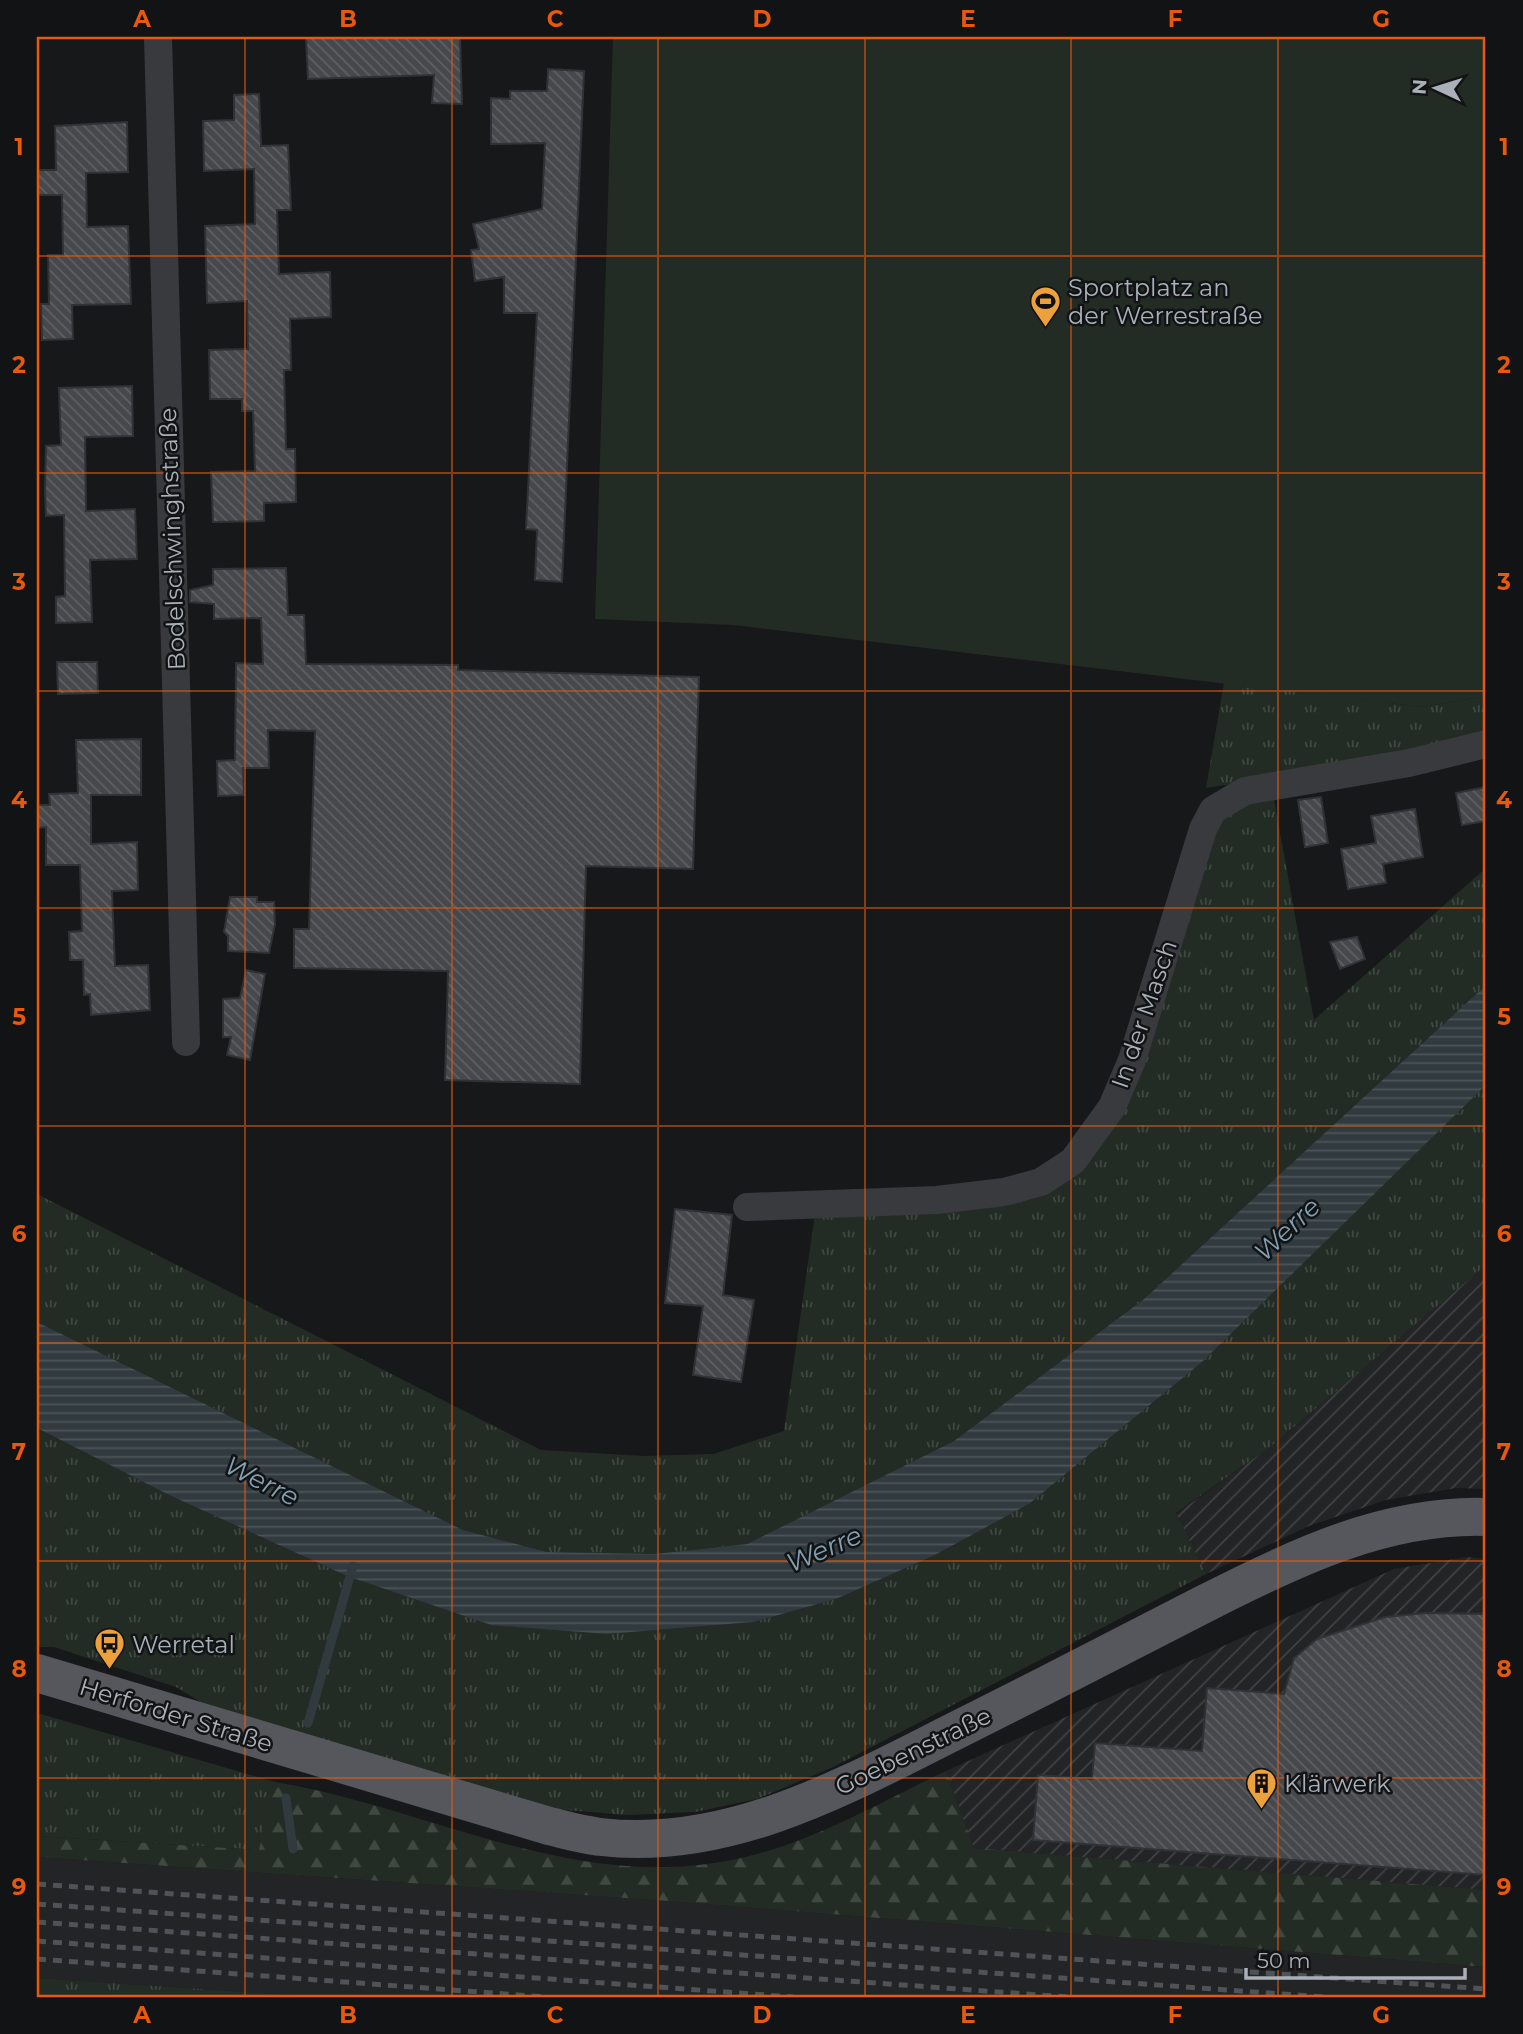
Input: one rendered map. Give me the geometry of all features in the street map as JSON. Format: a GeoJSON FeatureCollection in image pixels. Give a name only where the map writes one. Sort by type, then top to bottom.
{"type":"FeatureCollection","features":[{"type":"Feature","properties":{"kind":"main road","name":"Goebenstraße"},"geometry":{"type":"LineString","coordinates":[[315,1758],[453,1800],[601,1837],[642,1839],[710,1832],[763,1818],[835,1791],[1237,1588],[1320,1550],[1407,1522],[1450,1516],[1486,1517]]}},
{"type":"Feature","properties":{"kind":"main road","name":"Herforder Straße"},"geometry":{"type":"LineString","coordinates":[[37,1673],[315,1758]]}},
{"type":"Feature","properties":{"kind":"street","name":"Bodelschwinghstraße"},"geometry":{"type":"LineString","coordinates":[[158,37],[186,1042]]}},
{"type":"Feature","properties":{"kind":"street","name":"In der Masch"},"geometry":{"type":"LineString","coordinates":[[747,1207],[937,1200],[1004,1192],[1041,1182],[1073,1161],[1112,1107],[1132,1060],[1203,829],[1213,810],[1245,791],[1409,763],[1486,744]]}},
{"type":"Feature","properties":{"kind":"shaded area"},"geometry":{"type":"Polygon","coordinates":[[[1486,1265],[1486,1489],[1456,1488],[1386,1500],[1309,1526],[1206,1574],[1176,1514],[1271,1446],[1486,1265]]]}},
{"type":"Feature","properties":{"kind":"shaded area"},"geometry":{"type":"Polygon","coordinates":[[[1466,1557],[1486,1559],[1486,1890],[974,1848],[946,1771],[1394,1569],[1466,1557]]]}},
{"type":"Feature","properties":{"kind":"shaded area"},"geometry":{"type":"Polygon","coordinates":[[[37,1857],[668,1901],[1486,1967],[1486,1997],[319,1997],[37,1978],[37,1857]]]}},
{"type":"Feature","properties":{"kind":"green space","name":"Sportplatz an der Werrestraße"},"geometry":{"type":"Polygon","coordinates":[[[613,37],[1486,37],[1486,696],[1422,707],[733,625],[595,619],[613,37]]]}},
{"type":"Feature","properties":{"kind":"green space"},"geometry":{"type":"Polygon","coordinates":[[[1224,683],[1422,707],[1486,696],[1486,736],[1413,755],[1206,788],[1224,683]]]}},
{"type":"Feature","properties":{"kind":"green space"},"geometry":{"type":"Polygon","coordinates":[[[1273,794],[1314,1020],[1486,868],[1486,985],[1144,1299],[954,1441],[747,1544],[654,1554],[547,1552],[463,1530],[37,1322],[37,1194],[541,1450],[643,1456],[714,1454],[784,1431],[815,1214],[1073,1170],[1225,808],[1273,794]]]}},
{"type":"Feature","properties":{"kind":"green space"},"geometry":{"type":"Polygon","coordinates":[[[1486,1085],[1486,1265],[1271,1446],[1176,1513],[1206,1574],[833,1767],[757,1799],[695,1812],[627,1815],[553,1809],[217,1712],[176,1687],[54,1647],[37,1647],[37,1428],[169,1495],[347,1576],[607,1634],[754,1622],[836,1599],[935,1555],[1029,1504],[1201,1363],[1486,1085]]]}},
{"type":"Feature","properties":{"kind":"green space"},"geometry":{"type":"Polygon","coordinates":[[[37,1713],[275,1782],[260,1850],[37,1836],[37,1713]]]}},
{"type":"Feature","properties":{"kind":"green space"},"geometry":{"type":"Polygon","coordinates":[[[946,1771],[974,1848],[1486,1890],[1486,1967],[668,1901],[37,1857],[37,1836],[259,1850],[275,1782],[335,1795],[513,1846],[572,1859],[632,1866],[694,1866],[757,1854],[805,1838],[946,1771]]]}},
{"type":"Feature","properties":{"kind":"green space"},"geometry":{"type":"Polygon","coordinates":[[[37,1978],[319,1997],[37,1997],[37,1978]]]}},
{"type":"Feature","properties":{"kind":"water","name":"Werre"},"geometry":{"type":"Polygon","coordinates":[[[1486,985],[1486,1085],[1201,1363],[1029,1504],[935,1555],[836,1599],[754,1622],[607,1634],[491,1625],[347,1576],[169,1495],[37,1428],[37,1322],[463,1530],[547,1552],[654,1554],[747,1544],[954,1441],[1144,1299],[1486,985]]]}},
{"type":"Feature","properties":{"kind":"building"},"geometry":{"type":"Polygon","coordinates":[[[306,37],[460,37],[462,104],[432,103],[434,75],[308,79],[306,37]]]}},
{"type":"Feature","properties":{"kind":"building"},"geometry":{"type":"Polygon","coordinates":[[[548,69],[584,71],[562,582],[535,580],[537,530],[526,529],[537,313],[504,313],[504,277],[475,281],[471,250],[479,249],[473,224],[542,209],[545,143],[491,144],[491,98],[510,99],[510,91],[547,91],[548,69]]]}},
{"type":"Feature","properties":{"kind":"building"},"geometry":{"type":"Polygon","coordinates":[[[259,94],[261,146],[288,145],[291,210],[277,210],[279,274],[330,272],[331,317],[290,319],[291,370],[284,370],[286,449],[295,449],[296,502],[264,503],[264,521],[213,522],[211,472],[255,471],[253,411],[242,411],[242,399],[210,399],[209,350],[248,349],[247,301],[207,303],[205,226],[255,224],[254,169],[204,171],[203,121],[234,120],[234,95],[259,94]]]}},
{"type":"Feature","properties":{"kind":"building"},"geometry":{"type":"Polygon","coordinates":[[[127,122],[128,172],[86,173],[87,227],[128,226],[131,304],[72,305],[73,339],[42,340],[41,304],[49,304],[48,255],[63,255],[62,195],[37,195],[37,170],[56,170],[55,126],[127,122]]]}},
{"type":"Feature","properties":{"kind":"building"},"geometry":{"type":"Polygon","coordinates":[[[132,386],[133,436],[85,437],[86,511],[135,509],[137,559],[90,560],[92,622],[56,623],[56,597],[65,596],[64,515],[46,516],[45,491],[46,446],[61,445],[59,388],[132,386]]]}},
{"type":"Feature","properties":{"kind":"building"},"geometry":{"type":"Polygon","coordinates":[[[286,568],[288,615],[304,615],[306,664],[458,665],[458,670],[699,677],[693,869],[586,866],[580,1084],[445,1080],[448,971],[294,968],[294,929],[309,929],[315,731],[268,730],[269,768],[243,768],[244,795],[218,796],[217,761],[235,760],[236,663],[263,664],[261,618],[214,619],[214,604],[190,602],[190,590],[213,585],[213,569],[286,568]]]}},
{"type":"Feature","properties":{"kind":"building"},"geometry":{"type":"Polygon","coordinates":[[[57,662],[97,662],[98,693],[58,694],[57,662]]]}},
{"type":"Feature","properties":{"kind":"building"},"geometry":{"type":"Polygon","coordinates":[[[141,739],[141,795],[91,795],[91,844],[137,842],[138,890],[112,891],[115,966],[148,965],[150,1010],[91,1015],[90,994],[84,995],[83,960],[70,960],[69,932],[82,931],[80,865],[46,865],[46,827],[37,828],[37,805],[50,805],[49,794],[78,793],[76,740],[141,739]]]}},
{"type":"Feature","properties":{"kind":"building"},"geometry":{"type":"Polygon","coordinates":[[[1486,787],[1486,821],[1462,825],[1456,793],[1486,787]]]}},
{"type":"Feature","properties":{"kind":"building"},"geometry":{"type":"Polygon","coordinates":[[[1321,797],[1328,843],[1305,847],[1298,800],[1321,797]]]}},
{"type":"Feature","properties":{"kind":"building"},"geometry":{"type":"Polygon","coordinates":[[[1415,809],[1423,857],[1383,864],[1386,883],[1348,889],[1341,849],[1376,843],[1371,816],[1415,809]]]}},
{"type":"Feature","properties":{"kind":"building"},"geometry":{"type":"Polygon","coordinates":[[[230,897],[257,897],[257,902],[274,902],[275,924],[269,953],[228,951],[228,936],[224,932],[230,897]]]}},
{"type":"Feature","properties":{"kind":"building"},"geometry":{"type":"Polygon","coordinates":[[[1357,937],[1365,959],[1340,969],[1330,942],[1357,937]]]}},
{"type":"Feature","properties":{"kind":"building"},"geometry":{"type":"Polygon","coordinates":[[[246,970],[265,974],[250,1060],[227,1055],[231,1037],[223,1037],[223,999],[240,998],[246,970]]]}},
{"type":"Feature","properties":{"kind":"building"},"geometry":{"type":"Polygon","coordinates":[[[675,1209],[732,1215],[723,1295],[754,1300],[741,1382],[693,1375],[703,1306],[665,1303],[675,1209]]]}},
{"type":"Feature","properties":{"kind":"building","name":"Klärwerk"},"geometry":{"type":"Polygon","coordinates":[[[1426,1613],[1486,1614],[1486,1875],[1033,1840],[1038,1775],[1092,1779],[1095,1743],[1202,1751],[1207,1688],[1284,1694],[1294,1658],[1317,1639],[1385,1617],[1426,1613]]]}},
{"type":"Feature","properties":{"kind":"waterway"},"geometry":{"type":"LineString","coordinates":[[308,1723],[353,1566]]}},
{"type":"Feature","properties":{"kind":"waterway"},"geometry":{"type":"LineString","coordinates":[[286,1798],[293,1849]]}},
{"type":"Feature","properties":{"kind":"railway"},"geometry":{"type":"LineString","coordinates":[[37,1884],[1486,1989]]}},
{"type":"Feature","properties":{"kind":"railway"},"geometry":{"type":"LineString","coordinates":[[37,1904],[1324,1997]]}},
{"type":"Feature","properties":{"kind":"railway"},"geometry":{"type":"LineString","coordinates":[[37,1922],[1068,1997]]}},
{"type":"Feature","properties":{"kind":"railway"},"geometry":{"type":"LineString","coordinates":[[37,1941],[793,1997]]}},
{"type":"Feature","properties":{"kind":"railway"},"geometry":{"type":"LineString","coordinates":[[37,1959],[546,1997]]}},
{"type":"Feature","properties":{"kind":"place","name":"Sportplatz an der Werrestraße"},"geometry":{"type":"Point","coordinates":[1045,328]}},
{"type":"Feature","properties":{"kind":"place","name":"Werretal"},"geometry":{"type":"Point","coordinates":[109,1671]}},
{"type":"Feature","properties":{"kind":"place","name":"Klärwerk"},"geometry":{"type":"Point","coordinates":[1261,1810]}}]}
